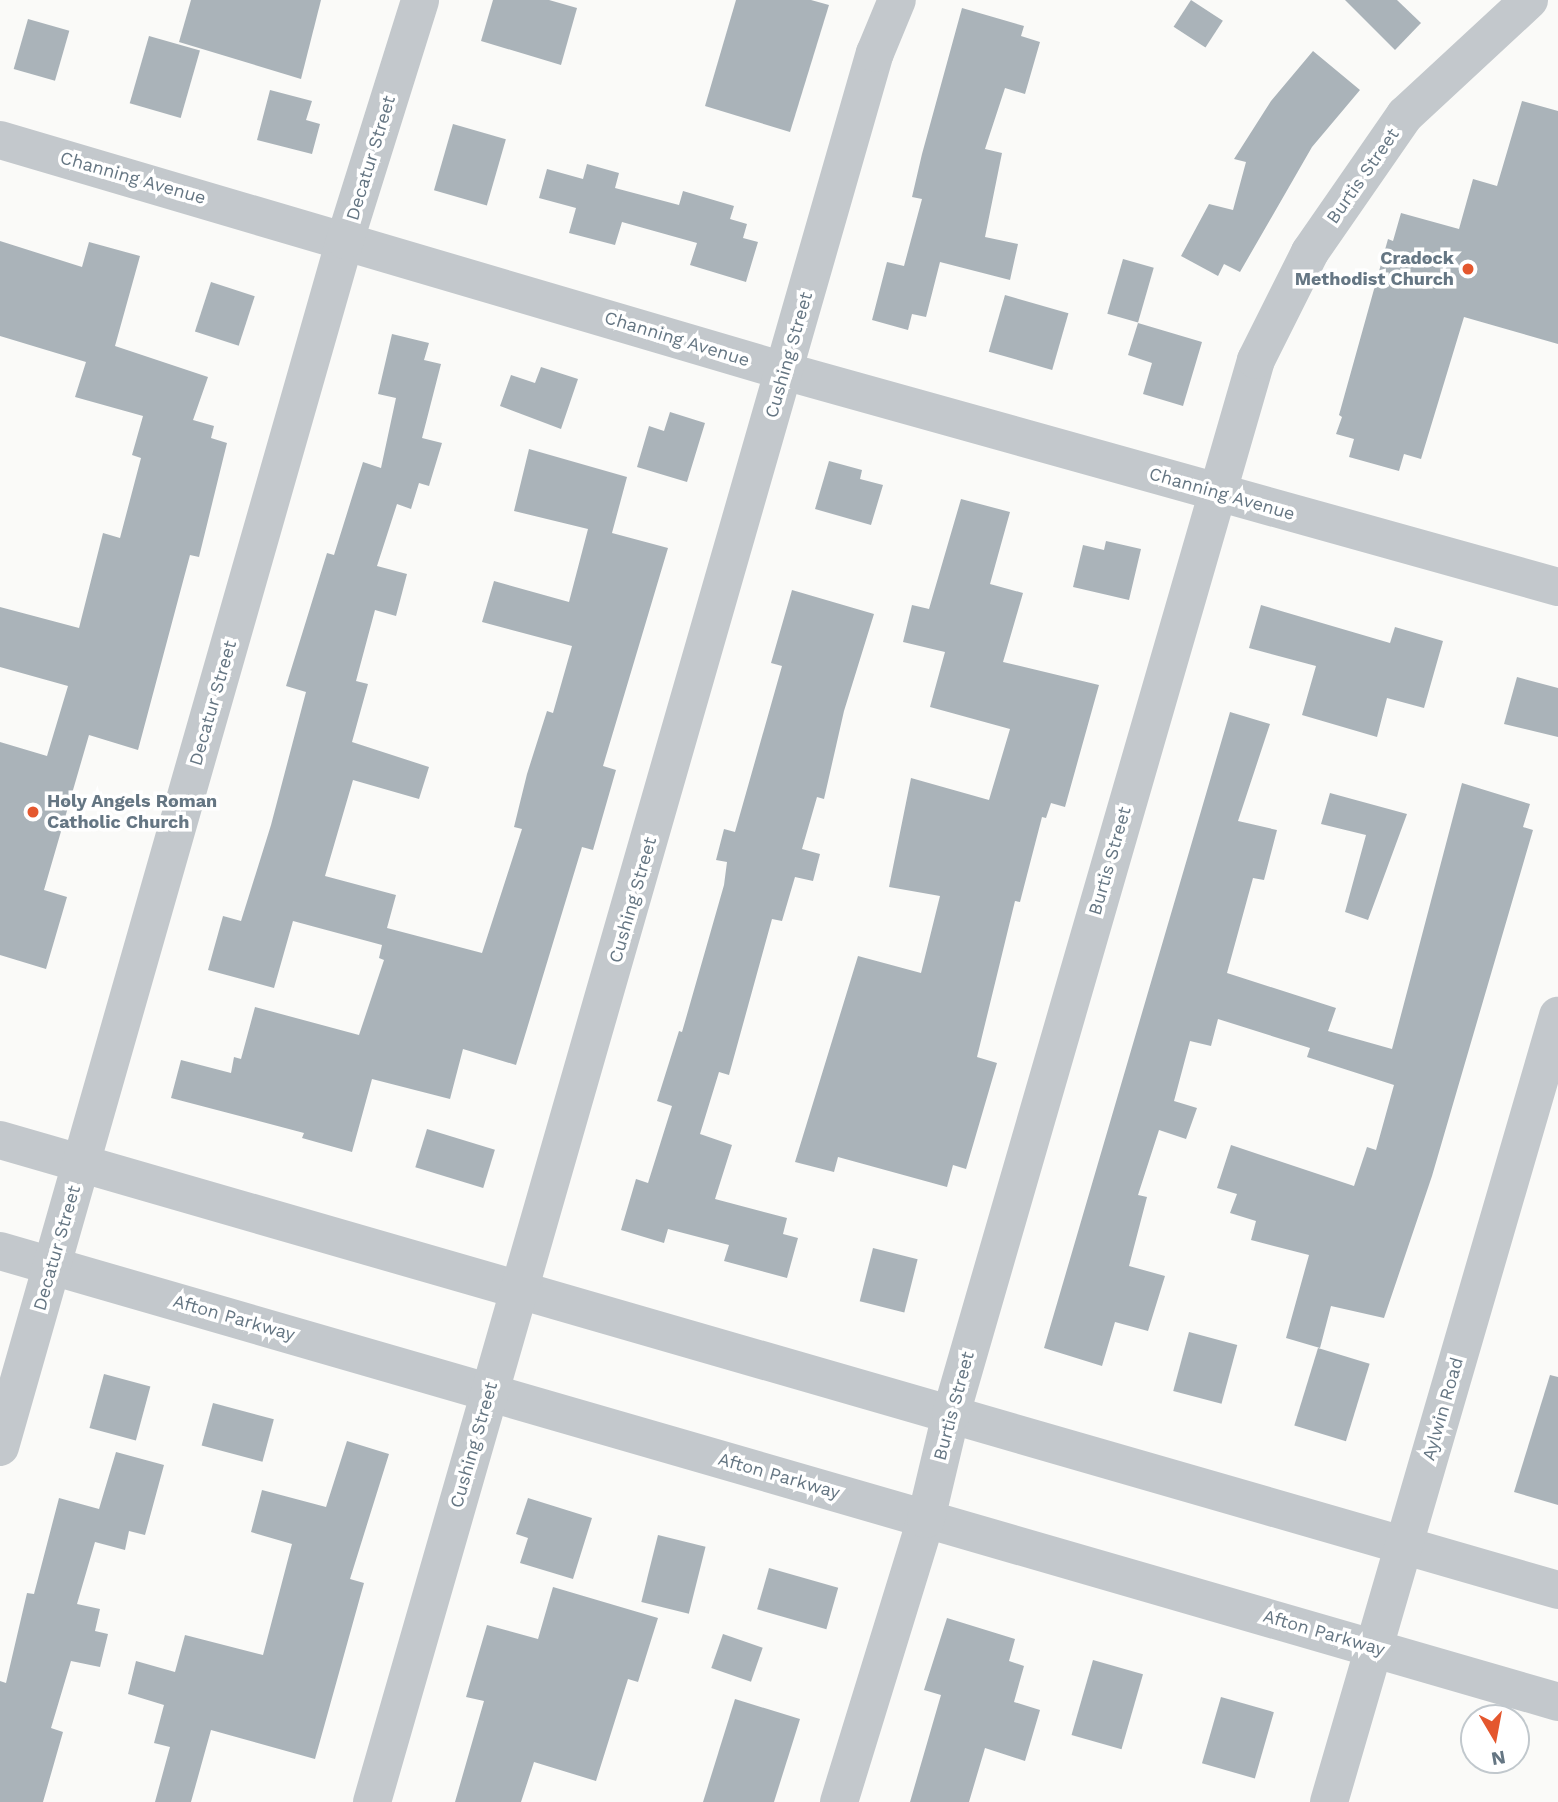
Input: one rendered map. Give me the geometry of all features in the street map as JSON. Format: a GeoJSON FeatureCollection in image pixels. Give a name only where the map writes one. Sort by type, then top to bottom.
{"type":"FeatureCollection","features":[{"type":"Feature","properties":{"kind":"street","name":"Decatur Street"},"geometry":{"type":"LineString","coordinates":[[0,1447],[345,240],[420,0]]}},
{"type":"Feature","properties":{"kind":"street","name":"Cushing Street"},"geometry":{"type":"LineString","coordinates":[[372,1802],[875,53],[897,0]]}},
{"type":"Feature","properties":{"kind":"street","name":"Burtis Street"},"geometry":{"type":"LineString","coordinates":[[839,1802],[926,1519],[951,1415],[1256,360],[1310,252],[1405,115],[1529,0]]}},
{"type":"Feature","properties":{"kind":"street","name":"Channing Avenue"},"geometry":{"type":"LineString","coordinates":[[0,140],[784,371],[1558,587]]}},
{"type":"Feature","properties":{"kind":"street","name":"Aylwin Road"},"geometry":{"type":"LineString","coordinates":[[1329,1802],[1404,1544],[1547,1089],[1558,1016]]}},
{"type":"Feature","properties":{"kind":"street"},"geometry":{"type":"LineString","coordinates":[[0,1140],[1558,1590]]}},
{"type":"Feature","properties":{"kind":"street","name":"Afton Parkway"},"geometry":{"type":"LineString","coordinates":[[0,1251],[1558,1702]]}},
{"type":"Feature","properties":{"kind":"building"},"geometry":{"type":"Polygon","coordinates":[[[191,0],[321,0],[301,79],[179,42],[191,0]]]}},
{"type":"Feature","properties":{"kind":"building"},"geometry":{"type":"Polygon","coordinates":[[[493,0],[549,0],[577,8],[561,65],[481,41],[493,0]]]}},
{"type":"Feature","properties":{"kind":"building"},"geometry":{"type":"Polygon","coordinates":[[[736,0],[811,0],[829,5],[790,132],[705,106],[736,0]]]}},
{"type":"Feature","properties":{"kind":"building"},"geometry":{"type":"Polygon","coordinates":[[[1191,0],[1223,21],[1205,48],[1174,27],[1191,0]]]}},
{"type":"Feature","properties":{"kind":"building"},"geometry":{"type":"Polygon","coordinates":[[[1345,0],[1397,0],[1421,23],[1395,50],[1345,0]]]}},
{"type":"Feature","properties":{"kind":"building"},"geometry":{"type":"Polygon","coordinates":[[[962,8],[1024,26],[1021,36],[1040,42],[1025,94],[1005,88],[985,149],[1002,153],[985,237],[1018,244],[1010,280],[940,262],[926,317],[912,314],[908,330],[872,320],[887,262],[904,266],[922,199],[912,197],[962,8]]]}},
{"type":"Feature","properties":{"kind":"building"},"geometry":{"type":"Polygon","coordinates":[[[28,19],[69,31],[55,81],[14,69],[28,19]]]}},
{"type":"Feature","properties":{"kind":"building"},"geometry":{"type":"Polygon","coordinates":[[[149,36],[200,51],[181,118],[130,103],[149,36]]]}},
{"type":"Feature","properties":{"kind":"building"},"geometry":{"type":"Polygon","coordinates":[[[1313,51],[1360,90],[1312,147],[1240,272],[1224,264],[1218,276],[1181,256],[1209,204],[1233,210],[1246,162],[1234,159],[1271,101],[1313,51]]]}},
{"type":"Feature","properties":{"kind":"building"},"geometry":{"type":"Polygon","coordinates":[[[270,90],[312,101],[306,120],[320,124],[312,154],[257,140],[270,90]]]}},
{"type":"Feature","properties":{"kind":"building","name":"Cradock Methodist Church"},"geometry":{"type":"Polygon","coordinates":[[[1522,101],[1558,111],[1558,344],[1464,317],[1421,459],[1404,454],[1399,471],[1349,457],[1354,439],[1336,434],[1342,417],[1339,415],[1388,239],[1393,241],[1401,213],[1459,229],[1473,179],[1497,186],[1522,101]]]}},
{"type":"Feature","properties":{"kind":"building"},"geometry":{"type":"Polygon","coordinates":[[[453,124],[506,139],[487,205],[434,190],[453,124]]]}},
{"type":"Feature","properties":{"kind":"building"},"geometry":{"type":"Polygon","coordinates":[[[587,164],[619,173],[615,188],[679,205],[683,191],[734,206],[730,219],[747,224],[743,238],[758,242],[746,282],[690,265],[697,243],[622,222],[615,245],[569,233],[576,208],[539,198],[547,169],[583,179],[587,164]]]}},
{"type":"Feature","properties":{"kind":"building"},"geometry":{"type":"Polygon","coordinates":[[[0,241],[82,267],[89,242],[140,256],[115,346],[208,377],[193,420],[214,426],[211,438],[227,443],[199,557],[190,555],[138,750],[89,735],[44,890],[67,897],[46,969],[0,955],[0,742],[47,756],[68,686],[0,667],[0,607],[79,628],[103,533],[120,538],[141,458],[132,455],[143,416],[75,397],[86,362],[0,336],[0,241]]]}},
{"type":"Feature","properties":{"kind":"building"},"geometry":{"type":"Polygon","coordinates":[[[1123,259],[1154,268],[1138,323],[1107,314],[1123,259]]]}},
{"type":"Feature","properties":{"kind":"building"},"geometry":{"type":"Polygon","coordinates":[[[211,282],[255,296],[239,346],[195,331],[211,282]]]}},
{"type":"Feature","properties":{"kind":"building"},"geometry":{"type":"Polygon","coordinates":[[[1005,295],[1068,313],[1052,370],[989,352],[1005,295]]]}},
{"type":"Feature","properties":{"kind":"building"},"geometry":{"type":"Polygon","coordinates":[[[1138,323],[1202,342],[1183,406],[1143,394],[1152,363],[1128,355],[1138,323]]]}},
{"type":"Feature","properties":{"kind":"building"},"geometry":{"type":"Polygon","coordinates":[[[392,334],[429,343],[424,360],[441,364],[422,438],[442,443],[429,486],[419,483],[411,509],[397,504],[377,566],[407,574],[396,616],[375,610],[356,681],[368,684],[352,742],[429,767],[419,799],[353,780],[325,876],[396,895],[387,928],[482,953],[522,829],[514,827],[527,774],[547,711],[553,713],[572,646],[482,622],[494,581],[569,602],[588,529],[514,511],[529,449],[627,477],[612,533],[668,548],[603,766],[616,770],[593,850],[582,847],[516,1065],[463,1049],[450,1099],[372,1079],[352,1152],[302,1138],[304,1133],[171,1098],[181,1060],[231,1073],[234,1057],[241,1059],[255,1007],[359,1035],[384,960],[379,958],[382,945],[293,921],[274,988],[208,970],[223,916],[241,921],[271,825],[306,692],[286,686],[327,553],[334,555],[363,462],[381,468],[396,398],[378,394],[392,334]]]}},
{"type":"Feature","properties":{"kind":"building"},"geometry":{"type":"Polygon","coordinates":[[[541,367],[578,379],[561,429],[500,406],[511,375],[535,383],[541,367]]]}},
{"type":"Feature","properties":{"kind":"building"},"geometry":{"type":"Polygon","coordinates":[[[670,412],[705,423],[687,482],[637,467],[649,426],[664,431],[670,412]]]}},
{"type":"Feature","properties":{"kind":"building"},"geometry":{"type":"Polygon","coordinates":[[[829,461],[862,470],[860,479],[883,485],[871,525],[815,509],[829,461]]]}},
{"type":"Feature","properties":{"kind":"building"},"geometry":{"type":"Polygon","coordinates":[[[961,499],[1010,512],[990,584],[1023,593],[1003,662],[1099,685],[1065,807],[1051,803],[1046,818],[1042,817],[1020,902],[1015,901],[977,1057],[997,1063],[966,1169],[953,1165],[947,1187],[838,1157],[834,1172],[795,1162],[858,956],[921,973],[940,896],[889,887],[911,778],[989,800],[1010,729],[930,707],[945,652],[903,642],[912,605],[929,609],[961,499]]]}},
{"type":"Feature","properties":{"kind":"building"},"geometry":{"type":"Polygon","coordinates":[[[1106,541],[1141,549],[1129,600],[1073,587],[1083,545],[1104,550],[1106,541]]]}},
{"type":"Feature","properties":{"kind":"building"},"geometry":{"type":"Polygon","coordinates":[[[792,590],[874,614],[844,711],[824,799],[817,797],[802,849],[820,854],[813,881],[795,877],[782,921],[772,919],[729,1075],[719,1072],[700,1134],[732,1145],[715,1199],[787,1218],[783,1234],[798,1238],[787,1278],[724,1261],[729,1245],[668,1229],[664,1243],[621,1230],[636,1179],[648,1183],[672,1106],[657,1101],[679,1031],[682,1032],[724,885],[727,862],[716,860],[724,829],[735,832],[782,666],[771,663],[792,590]]]}},
{"type":"Feature","properties":{"kind":"building"},"geometry":{"type":"Polygon","coordinates":[[[1261,605],[1390,643],[1395,627],[1443,641],[1424,708],[1387,698],[1377,737],[1302,715],[1316,666],[1249,648],[1261,605]]]}},
{"type":"Feature","properties":{"kind":"building"},"geometry":{"type":"Polygon","coordinates":[[[1517,677],[1558,688],[1558,737],[1504,724],[1517,677]]]}},
{"type":"Feature","properties":{"kind":"building"},"geometry":{"type":"Polygon","coordinates":[[[1230,712],[1270,724],[1238,821],[1277,830],[1264,880],[1253,878],[1227,973],[1336,1008],[1328,1031],[1392,1049],[1462,783],[1530,804],[1523,827],[1533,830],[1432,1176],[1384,1318],[1331,1306],[1320,1348],[1286,1338],[1309,1255],[1251,1240],[1256,1221],[1230,1213],[1237,1194],[1217,1188],[1231,1145],[1354,1186],[1367,1147],[1376,1150],[1394,1085],[1307,1057],[1310,1048],[1218,1019],[1211,1046],[1190,1041],[1174,1101],[1197,1108],[1186,1139],[1159,1130],[1138,1195],[1147,1197],[1129,1266],[1165,1276],[1148,1331],[1115,1322],[1102,1366],[1044,1348],[1230,712]]]}},
{"type":"Feature","properties":{"kind":"building"},"geometry":{"type":"Polygon","coordinates":[[[1330,793],[1407,814],[1368,920],[1345,912],[1366,835],[1321,824],[1330,793]]]}},
{"type":"Feature","properties":{"kind":"building"},"geometry":{"type":"Polygon","coordinates":[[[427,1129],[495,1150],[483,1188],[415,1167],[427,1129]]]}},
{"type":"Feature","properties":{"kind":"building"},"geometry":{"type":"Polygon","coordinates":[[[873,1248],[918,1259],[904,1312],[860,1301],[873,1248]]]}},
{"type":"Feature","properties":{"kind":"building"},"geometry":{"type":"Polygon","coordinates":[[[1189,1332],[1237,1345],[1222,1404],[1173,1391],[1189,1332]]]}},
{"type":"Feature","properties":{"kind":"building"},"geometry":{"type":"Polygon","coordinates":[[[1318,1348],[1370,1364],[1346,1441],[1294,1425],[1318,1348]]]}},
{"type":"Feature","properties":{"kind":"building"},"geometry":{"type":"Polygon","coordinates":[[[104,1374],[150,1386],[136,1441],[90,1428],[104,1374]]]}},
{"type":"Feature","properties":{"kind":"building"},"geometry":{"type":"Polygon","coordinates":[[[1550,1375],[1558,1377],[1558,1505],[1514,1492],[1550,1375]]]}},
{"type":"Feature","properties":{"kind":"building"},"geometry":{"type":"Polygon","coordinates":[[[213,1403],[274,1419],[262,1462],[202,1446],[213,1403]]]}},
{"type":"Feature","properties":{"kind":"building"},"geometry":{"type":"Polygon","coordinates":[[[347,1441],[389,1454],[350,1579],[364,1583],[315,1759],[211,1730],[191,1802],[155,1802],[170,1747],[154,1743],[164,1705],[128,1694],[136,1661],[175,1672],[185,1635],[263,1655],[292,1544],[251,1532],[262,1490],[326,1507],[347,1441]]]}},
{"type":"Feature","properties":{"kind":"building"},"geometry":{"type":"Polygon","coordinates":[[[116,1452],[164,1465],[145,1535],[129,1531],[125,1550],[95,1542],[77,1604],[100,1609],[95,1631],[108,1634],[100,1667],[71,1661],[51,1728],[63,1732],[43,1802],[0,1802],[0,1681],[6,1683],[27,1593],[34,1594],[59,1498],[99,1509],[116,1452]]]}},
{"type":"Feature","properties":{"kind":"building"},"geometry":{"type":"Polygon","coordinates":[[[528,1498],[592,1518],[573,1579],[520,1563],[528,1538],[516,1534],[528,1498]]]}},
{"type":"Feature","properties":{"kind":"building"},"geometry":{"type":"Polygon","coordinates":[[[658,1535],[706,1547],[689,1614],[641,1602],[658,1535]]]}},
{"type":"Feature","properties":{"kind":"building"},"geometry":{"type":"Polygon","coordinates":[[[769,1568],[838,1588],[826,1629],[757,1609],[769,1568]]]}},
{"type":"Feature","properties":{"kind":"building"},"geometry":{"type":"Polygon","coordinates":[[[553,1587],[658,1618],[638,1682],[628,1679],[596,1781],[534,1762],[521,1802],[455,1802],[484,1701],[466,1697],[487,1625],[538,1639],[553,1587]]]}},
{"type":"Feature","properties":{"kind":"building"},"geometry":{"type":"Polygon","coordinates":[[[947,1618],[1015,1639],[1009,1661],[1024,1666],[1014,1702],[1040,1710],[1025,1761],[985,1748],[969,1802],[910,1802],[941,1695],[924,1690],[947,1618]]]}},
{"type":"Feature","properties":{"kind":"building"},"geometry":{"type":"Polygon","coordinates":[[[723,1634],[763,1648],[751,1682],[711,1668],[723,1634]]]}},
{"type":"Feature","properties":{"kind":"building"},"geometry":{"type":"Polygon","coordinates":[[[1093,1660],[1143,1674],[1121,1749],[1072,1735],[1093,1660]]]}},
{"type":"Feature","properties":{"kind":"building"},"geometry":{"type":"Polygon","coordinates":[[[1221,1697],[1274,1712],[1255,1778],[1202,1763],[1221,1697]]]}},
{"type":"Feature","properties":{"kind":"building"},"geometry":{"type":"Polygon","coordinates":[[[735,1699],[800,1719],[774,1802],[703,1802],[735,1699]]]}},
{"type":"Feature","properties":{"kind":"place","name":"Cradock Methodist Church"},"geometry":{"type":"Point","coordinates":[1468,269]}},
{"type":"Feature","properties":{"kind":"place","name":"Holy Angels Roman Catholic Church"},"geometry":{"type":"Point","coordinates":[33,812]}}]}
